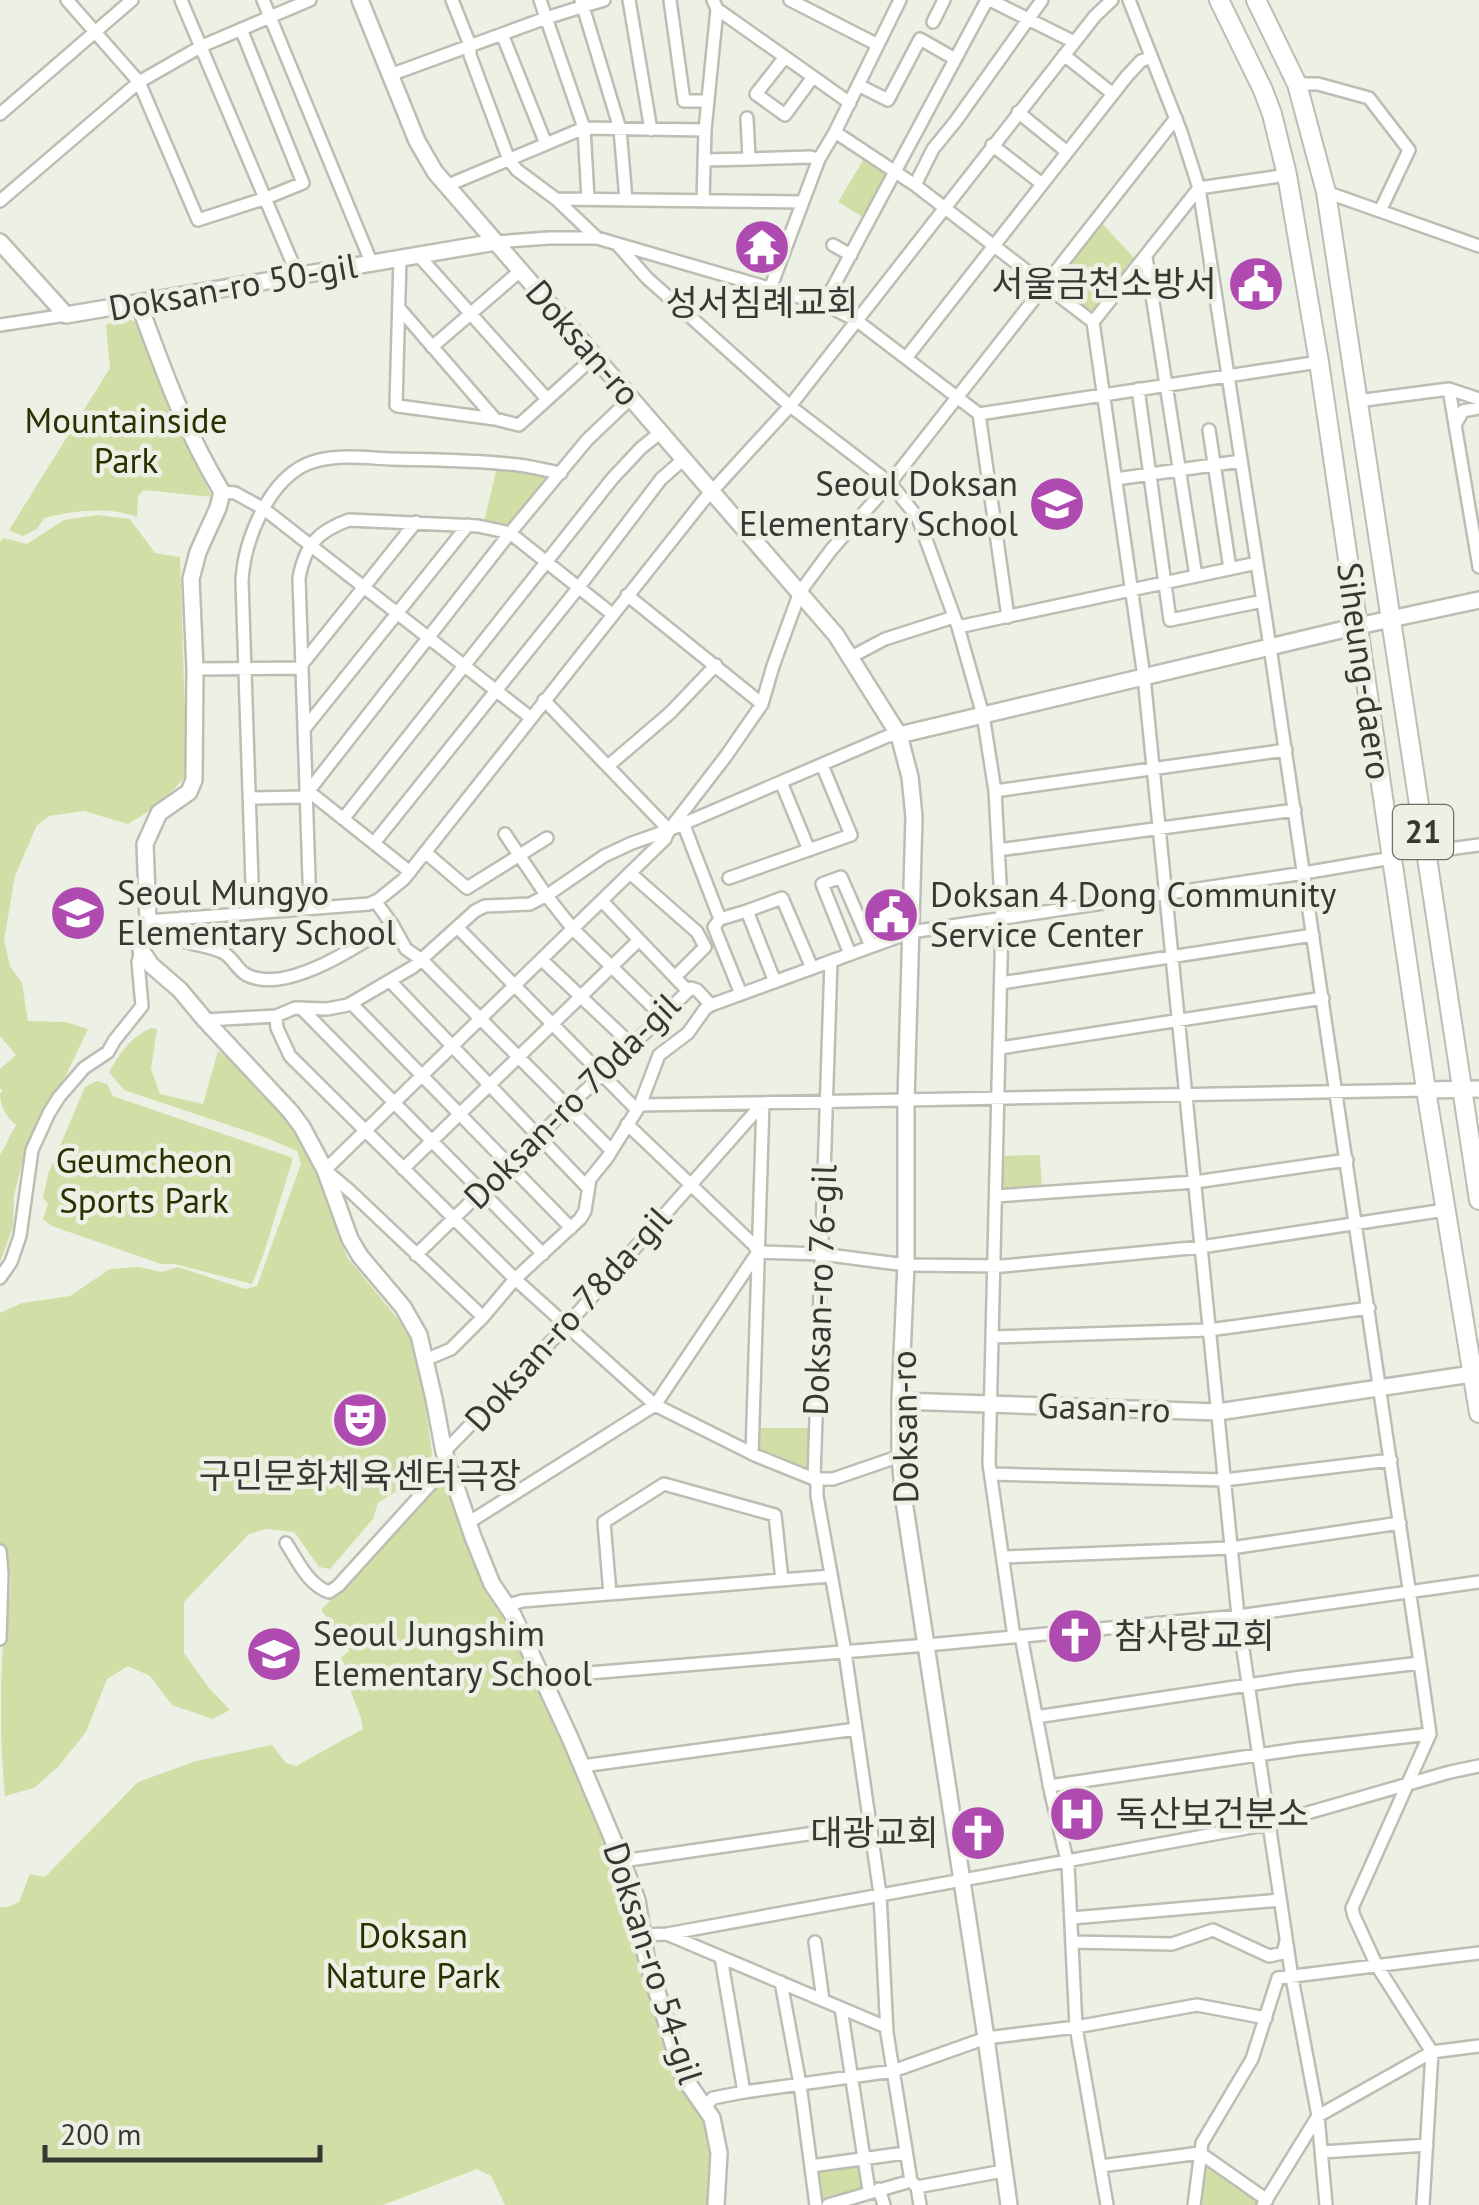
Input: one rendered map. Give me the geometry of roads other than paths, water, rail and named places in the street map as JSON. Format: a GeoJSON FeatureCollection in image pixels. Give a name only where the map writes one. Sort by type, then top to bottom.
{"type":"FeatureCollection","features":[{"type":"Feature","properties":{"kind":"main road","name":"Doksan-ro"},"geometry":{"type":"LineString","coordinates":[[360,0],[417,141],[446,186],[836,634],[899,735],[910,776],[914,817],[900,1456],[1008,2205]]}},
{"type":"Feature","properties":{"kind":"main road","name":"Siheung-daero"},"geometry":{"type":"LineString","coordinates":[[1219,0],[1263,90],[1287,175],[1319,362],[1426,1090],[1476,1374],[1479,1413]]}},
{"type":"Feature","properties":{"kind":"main road","name":"Siheung-daero"},"geometry":{"type":"LineString","coordinates":[[1256,0],[1296,84],[1326,192],[1426,852],[1471,1089],[1479,1200]]}},
{"type":"Feature","properties":{"kind":"main road","name":"Doksan-ro 50-gil"},"geometry":{"type":"LineString","coordinates":[[0,242],[66,315],[496,242]]}},
{"type":"Feature","properties":{"kind":"main road"},"geometry":{"type":"LineString","coordinates":[[139,304],[174,400],[222,492],[191,579],[194,780],[189,792],[159,813],[145,844],[148,921],[140,950]]}},
{"type":"Feature","properties":{"kind":"main road"},"geometry":{"type":"LineString","coordinates":[[899,735],[1479,600]]}},
{"type":"Feature","properties":{"kind":"main road","name":"Doksan-ro 54-gil"},"geometry":{"type":"LineString","coordinates":[[140,950],[302,1127],[324,1170],[350,1239],[412,1320],[426,1360],[446,1458],[468,1523],[492,1584],[513,1615],[622,1861],[637,1900],[654,1985],[683,2076],[712,2118],[719,2152],[716,2205]]}},
{"type":"Feature","properties":{"kind":"main road"},"geometry":{"type":"LineString","coordinates":[[1426,1090],[1471,1089]]}},
{"type":"Feature","properties":{"kind":"main road","name":"Gasan-ro"},"geometry":{"type":"LineString","coordinates":[[900,1401],[1218,1412],[1476,1374]]}},
{"type":"Feature","properties":{"kind":"street"},"geometry":{"type":"LineString","coordinates":[[67,0],[139,82],[198,220],[303,183],[241,29]]}},
{"type":"Feature","properties":{"kind":"street"},"geometry":{"type":"LineString","coordinates":[[0,114],[132,0]]}},
{"type":"Feature","properties":{"kind":"street"},"geometry":{"type":"LineString","coordinates":[[181,0],[298,276]]}},
{"type":"Feature","properties":{"kind":"street"},"geometry":{"type":"LineString","coordinates":[[263,0],[372,264]]}},
{"type":"Feature","properties":{"kind":"street"},"geometry":{"type":"LineString","coordinates":[[0,201],[139,82],[202,46],[310,0]]}},
{"type":"Feature","properties":{"kind":"street"},"geometry":{"type":"LineString","coordinates":[[452,0],[508,160],[596,238]]}},
{"type":"Feature","properties":{"kind":"street"},"geometry":{"type":"LineString","coordinates":[[540,0],[584,128],[588,200]]}},
{"type":"Feature","properties":{"kind":"street"},"geometry":{"type":"LineString","coordinates":[[390,75],[582,3],[604,0]]}},
{"type":"Feature","properties":{"kind":"street"},"geometry":{"type":"LineString","coordinates":[[629,0],[650,130]]}},
{"type":"Feature","properties":{"kind":"street"},"geometry":{"type":"LineString","coordinates":[[670,0],[684,101],[708,101]]}},
{"type":"Feature","properties":{"kind":"street"},"geometry":{"type":"LineString","coordinates":[[790,0],[878,45]]}},
{"type":"Feature","properties":{"kind":"street"},"geometry":{"type":"LineString","coordinates":[[770,289],[819,159],[900,0]]}},
{"type":"Feature","properties":{"kind":"street"},"geometry":{"type":"LineString","coordinates":[[933,22],[944,0]]}},
{"type":"Feature","properties":{"kind":"street"},"geometry":{"type":"LineString","coordinates":[[824,304],[988,0],[1074,42]]}},
{"type":"Feature","properties":{"kind":"street"},"geometry":{"type":"LineString","coordinates":[[915,184],[933,149],[1042,0]]}},
{"type":"Feature","properties":{"kind":"street"},"geometry":{"type":"LineString","coordinates":[[148,921],[369,904],[404,879],[627,595],[790,406],[1064,54],[1112,0]]}},
{"type":"Feature","properties":{"kind":"street"},"geometry":{"type":"LineString","coordinates":[[1129,0],[1199,188],[1314,934],[1430,1734],[1352,1908],[1377,1966],[1432,2052],[1423,2205]]}},
{"type":"Feature","properties":{"kind":"street"},"geometry":{"type":"LineString","coordinates":[[582,3],[620,129],[626,200]]}},
{"type":"Feature","properties":{"kind":"street"},"geometry":{"type":"LineString","coordinates":[[704,201],[715,5]]}},
{"type":"Feature","properties":{"kind":"street"},"geometry":{"type":"LineString","coordinates":[[715,5],[850,103]]}},
{"type":"Feature","properties":{"kind":"street"},"geometry":{"type":"LineString","coordinates":[[502,34],[546,144]]}},
{"type":"Feature","properties":{"kind":"street"},"geometry":{"type":"LineString","coordinates":[[858,85],[888,100],[920,39],[956,59]]}},
{"type":"Feature","properties":{"kind":"street"},"geometry":{"type":"LineString","coordinates":[[1064,54],[1113,94]]}},
{"type":"Feature","properties":{"kind":"street"},"geometry":{"type":"LineString","coordinates":[[785,57],[756,94],[785,115],[813,77]]}},
{"type":"Feature","properties":{"kind":"street"},"geometry":{"type":"LineString","coordinates":[[906,358],[1113,94],[1142,61],[1151,57]]}},
{"type":"Feature","properties":{"kind":"street"},"geometry":{"type":"LineString","coordinates":[[1296,84],[1318,84],[1369,98],[1409,150],[1380,211]]}},
{"type":"Feature","properties":{"kind":"street"},"geometry":{"type":"LineString","coordinates":[[1018,112],[1067,152]]}},
{"type":"Feature","properties":{"kind":"street"},"geometry":{"type":"LineString","coordinates":[[747,118],[748,159]]}},
{"type":"Feature","properties":{"kind":"street"},"geometry":{"type":"LineString","coordinates":[[483,1317],[324,1170],[665,839],[762,704],[800,592],[831,550],[890,484],[1176,118]]}},
{"type":"Feature","properties":{"kind":"street"},"geometry":{"type":"LineString","coordinates":[[446,186],[584,128],[705,130]]}},
{"type":"Feature","properties":{"kind":"street"},"geometry":{"type":"LineString","coordinates":[[835,132],[915,184],[1093,322],[1199,188],[1287,175]]}},
{"type":"Feature","properties":{"kind":"street"},"geometry":{"type":"LineString","coordinates":[[992,146],[1042,184]]}},
{"type":"Feature","properties":{"kind":"street"},"geometry":{"type":"LineString","coordinates":[[704,160],[819,159]]}},
{"type":"Feature","properties":{"kind":"street"},"geometry":{"type":"LineString","coordinates":[[1326,192],[1479,246]]}},
{"type":"Feature","properties":{"kind":"street"},"geometry":{"type":"LineString","coordinates":[[556,199],[802,202]]}},
{"type":"Feature","properties":{"kind":"street"},"geometry":{"type":"LineString","coordinates":[[496,242],[596,238],[824,304],[856,320],[980,414],[1008,616]]}},
{"type":"Feature","properties":{"kind":"street"},"geometry":{"type":"LineString","coordinates":[[617,244],[647,278],[790,406],[890,484],[918,518],[956,622],[983,714],[995,791],[1002,920],[990,1404]]}},
{"type":"Feature","properties":{"kind":"street"},"geometry":{"type":"LineString","coordinates":[[832,244],[851,255]]}},
{"type":"Feature","properties":{"kind":"street"},"geometry":{"type":"LineString","coordinates":[[419,256],[547,399]]}},
{"type":"Feature","properties":{"kind":"street"},"geometry":{"type":"LineString","coordinates":[[1146,257],[1196,576]]}},
{"type":"Feature","properties":{"kind":"street","name":"Doksan-ro 50-gil"},"geometry":{"type":"LineString","coordinates":[[400,258],[396,404],[495,419]]}},
{"type":"Feature","properties":{"kind":"street"},"geometry":{"type":"LineString","coordinates":[[432,347],[520,271]]}},
{"type":"Feature","properties":{"kind":"street"},"geometry":{"type":"LineString","coordinates":[[398,308],[495,419],[520,425],[594,357]]}},
{"type":"Feature","properties":{"kind":"street","name":"Doksan-ro 50-gil"},"geometry":{"type":"LineString","coordinates":[[0,325],[66,315]]}},
{"type":"Feature","properties":{"kind":"street","name":"Gasan-ro"},"geometry":{"type":"LineString","coordinates":[[1093,322],[1144,677],[1238,1616],[1286,1941],[1318,2116],[1326,2205]]}},
{"type":"Feature","properties":{"kind":"street"},"geometry":{"type":"LineString","coordinates":[[980,414],[1319,362]]}},
{"type":"Feature","properties":{"kind":"street"},"geometry":{"type":"LineString","coordinates":[[1357,401],[1450,388],[1479,399]]}},
{"type":"Feature","properties":{"kind":"street"},"geometry":{"type":"LineString","coordinates":[[1450,388],[1479,567]]}},
{"type":"Feature","properties":{"kind":"street"},"geometry":{"type":"LineString","coordinates":[[1138,390],[1170,620],[1263,601]]}},
{"type":"Feature","properties":{"kind":"street"},"geometry":{"type":"LineString","coordinates":[[248,798],[306,794],[510,533],[587,440],[631,398]]}},
{"type":"Feature","properties":{"kind":"street"},"geometry":{"type":"LineString","coordinates":[[1456,425],[1463,411],[1479,408]]}},
{"type":"Feature","properties":{"kind":"street"},"geometry":{"type":"LineString","coordinates":[[1209,430],[1230,569]]}},
{"type":"Feature","properties":{"kind":"street"},"geometry":{"type":"LineString","coordinates":[[343,819],[612,479],[662,432]]}},
{"type":"Feature","properties":{"kind":"street"},"geometry":{"type":"LineString","coordinates":[[253,912],[243,559],[264,509],[298,468],[325,458],[484,462],[561,472]]}},
{"type":"Feature","properties":{"kind":"street"},"geometry":{"type":"LineString","coordinates":[[374,843],[661,479],[685,458]]}},
{"type":"Feature","properties":{"kind":"street"},"geometry":{"type":"LineString","coordinates":[[1116,479],[1241,461]]}},
{"type":"Feature","properties":{"kind":"street"},"geometry":{"type":"LineString","coordinates":[[222,492],[235,493],[264,509],[531,718]]}},
{"type":"Feature","properties":{"kind":"street"},"geometry":{"type":"LineString","coordinates":[[310,908],[300,578],[310,544],[335,525],[349,520],[492,527],[510,533],[612,614]]}},
{"type":"Feature","properties":{"kind":"street"},"geometry":{"type":"LineString","coordinates":[[195,669],[302,666],[416,522]]}},
{"type":"Feature","properties":{"kind":"street"},"geometry":{"type":"LineString","coordinates":[[304,729],[468,525]]}},
{"type":"Feature","properties":{"kind":"street"},"geometry":{"type":"LineString","coordinates":[[851,657],[885,639],[956,622],[1008,616],[1257,563]]}},
{"type":"Feature","properties":{"kind":"street"},"geometry":{"type":"LineString","coordinates":[[627,595],[762,704]]}},
{"type":"Feature","properties":{"kind":"street"},"geometry":{"type":"LineString","coordinates":[[608,766],[670,713],[716,665]]}},
{"type":"Feature","properties":{"kind":"street"},"geometry":{"type":"LineString","coordinates":[[544,700],[669,830]]}},
{"type":"Feature","properties":{"kind":"street"},"geometry":{"type":"LineString","coordinates":[[206,1020],[276,1016],[301,1008],[327,1009],[350,1003],[422,960],[484,906],[530,904],[632,842],[669,830],[888,736],[899,735]]}},
{"type":"Feature","properties":{"kind":"street"},"geometry":{"type":"LineString","coordinates":[[995,791],[1286,750]]}},
{"type":"Feature","properties":{"kind":"street"},"geometry":{"type":"LineString","coordinates":[[729,878],[850,835],[822,764]]}},
{"type":"Feature","properties":{"kind":"street"},"geometry":{"type":"LineString","coordinates":[[781,782],[808,850]]}},
{"type":"Feature","properties":{"kind":"street"},"geometry":{"type":"LineString","coordinates":[[306,794],[312,794],[410,872]]}},
{"type":"Feature","properties":{"kind":"street"},"geometry":{"type":"LineString","coordinates":[[998,850],[1295,810]]}},
{"type":"Feature","properties":{"kind":"street"},"geometry":{"type":"LineString","coordinates":[[683,824],[720,919]]}},
{"type":"Feature","properties":{"kind":"street"},"geometry":{"type":"LineString","coordinates":[[505,834],[573,929],[662,1016]]}},
{"type":"Feature","properties":{"kind":"street"},"geometry":{"type":"LineString","coordinates":[[425,852],[467,888],[547,838]]}},
{"type":"Feature","properties":{"kind":"street"},"geometry":{"type":"LineString","coordinates":[[1426,852],[1479,845]]}},
{"type":"Feature","properties":{"kind":"street"},"geometry":{"type":"LineString","coordinates":[[426,1360],[451,1349],[584,1212],[590,1179],[639,1107],[658,1055],[688,1033],[711,1005],[911,932],[1392,858]]}},
{"type":"Feature","properties":{"kind":"street"},"geometry":{"type":"LineString","coordinates":[[630,873],[697,932],[704,947],[675,977]]}},
{"type":"Feature","properties":{"kind":"street"},"geometry":{"type":"LineString","coordinates":[[850,954],[822,884],[841,877],[870,946]]}},
{"type":"Feature","properties":{"kind":"street"},"geometry":{"type":"LineString","coordinates":[[740,994],[714,928],[720,919],[782,898],[812,968]]}},
{"type":"Feature","properties":{"kind":"street"},"geometry":{"type":"LineString","coordinates":[[375,901],[406,949],[422,960],[611,1150]]}},
{"type":"Feature","properties":{"kind":"street","name":"Doksan-ro 70da-gil"},"geometry":{"type":"LineString","coordinates":[[416,1255],[688,991],[602,902]]}},
{"type":"Feature","properties":{"kind":"street"},"geometry":{"type":"LineString","coordinates":[[746,911],[775,982]]}},
{"type":"Feature","properties":{"kind":"street"},"geometry":{"type":"LineString","coordinates":[[182,918],[179,939],[222,951],[239,969],[258,978],[279,978],[327,964],[392,924]]}},
{"type":"Feature","properties":{"kind":"street"},"geometry":{"type":"LineString","coordinates":[[458,928],[602,1075],[639,1107],[1426,1090]]}},
{"type":"Feature","properties":{"kind":"street"},"geometry":{"type":"LineString","coordinates":[[1000,983],[1314,934]]}},
{"type":"Feature","properties":{"kind":"street"},"geometry":{"type":"LineString","coordinates":[[403,1169],[639,940]]}},
{"type":"Feature","properties":{"kind":"street"},"geometry":{"type":"LineString","coordinates":[[0,1278],[11,1262],[20,1236],[32,1150],[49,1113],[84,1068],[108,1052],[142,1006],[140,950]]}},
{"type":"Feature","properties":{"kind":"street"},"geometry":{"type":"LineString","coordinates":[[542,960],[632,1045]]}},
{"type":"Feature","properties":{"kind":"street","name":"Doksan-ro 76-gil"},"geometry":{"type":"LineString","coordinates":[[831,961],[814,1479],[845,1652],[880,1894],[886,2027],[905,2153],[920,2205]]}},
{"type":"Feature","properties":{"kind":"street"},"geometry":{"type":"LineString","coordinates":[[390,981],[588,1188]]}},
{"type":"Feature","properties":{"kind":"street"},"geometry":{"type":"LineString","coordinates":[[688,991],[697,990],[711,1005]]}},
{"type":"Feature","properties":{"kind":"street"},"geometry":{"type":"LineString","coordinates":[[1000,1048],[1323,998]]}},
{"type":"Feature","properties":{"kind":"street"},"geometry":{"type":"LineString","coordinates":[[350,1003],[571,1228]]}},
{"type":"Feature","properties":{"kind":"street"},"geometry":{"type":"LineString","coordinates":[[301,1008],[543,1254]]}},
{"type":"Feature","properties":{"kind":"street"},"geometry":{"type":"LineString","coordinates":[[276,1016],[277,1028],[290,1056],[516,1279],[656,1405],[752,1454],[814,1479],[832,1479],[900,1456]]}},
{"type":"Feature","properties":{"kind":"street"},"geometry":{"type":"LineString","coordinates":[[752,1454],[762,1103]]}},
{"type":"Feature","properties":{"kind":"street","name":"Doksan-ro 78da-gil"},"geometry":{"type":"LineString","coordinates":[[286,1543],[313,1583],[329,1592],[338,1586],[446,1458],[762,1103]]}},
{"type":"Feature","properties":{"kind":"street"},"geometry":{"type":"LineString","coordinates":[[628,1124],[758,1252]]}},
{"type":"Feature","properties":{"kind":"street"},"geometry":{"type":"LineString","coordinates":[[996,1196],[1195,1182],[1347,1160]]}},
{"type":"Feature","properties":{"kind":"street"},"geometry":{"type":"LineString","coordinates":[[758,1252],[821,1254],[906,1265],[994,1267],[1201,1247],[1445,1210]]}},
{"type":"Feature","properties":{"kind":"street"},"geometry":{"type":"LineString","coordinates":[[468,1523],[656,1405],[758,1252]]}},
{"type":"Feature","properties":{"kind":"street"},"geometry":{"type":"LineString","coordinates":[[992,1337],[1210,1330],[1369,1308]]}},
{"type":"Feature","properties":{"kind":"street","name":"Gasan-ro"},"geometry":{"type":"LineString","coordinates":[[990,1404],[991,1474],[1003,1558],[1067,1861],[1076,2027],[1108,2205]]}},
{"type":"Feature","properties":{"kind":"street"},"geometry":{"type":"LineString","coordinates":[[991,1474],[1224,1480],[1391,1460]]}},
{"type":"Feature","properties":{"kind":"street"},"geometry":{"type":"LineString","coordinates":[[610,1594],[604,1522],[664,1484],[775,1514],[782,1580]]}},
{"type":"Feature","properties":{"kind":"street"},"geometry":{"type":"LineString","coordinates":[[1003,1558],[1231,1548],[1400,1522]]}},
{"type":"Feature","properties":{"kind":"street"},"geometry":{"type":"LineString","coordinates":[[0,1551],[0,1638]]}},
{"type":"Feature","properties":{"kind":"street"},"geometry":{"type":"LineString","coordinates":[[506,1606],[522,1601],[831,1576]]}},
{"type":"Feature","properties":{"kind":"street"},"geometry":{"type":"LineString","coordinates":[[540,1677],[1238,1616],[1479,1582]]}},
{"type":"Feature","properties":{"kind":"street"},"geometry":{"type":"LineString","coordinates":[[1036,1717],[1420,1663]]}},
{"type":"Feature","properties":{"kind":"street"},"geometry":{"type":"LineString","coordinates":[[582,1766],[856,1729]]}},
{"type":"Feature","properties":{"kind":"street"},"geometry":{"type":"LineString","coordinates":[[1049,1786],[1430,1734]]}},
{"type":"Feature","properties":{"kind":"street"},"geometry":{"type":"LineString","coordinates":[[642,1936],[1269,1824],[1479,1766]]}},
{"type":"Feature","properties":{"kind":"street"},"geometry":{"type":"LineString","coordinates":[[622,1861],[870,1824]]}},
{"type":"Feature","properties":{"kind":"street"},"geometry":{"type":"LineString","coordinates":[[1072,1918],[1280,1900]]}},
{"type":"Feature","properties":{"kind":"street"},"geometry":{"type":"LineString","coordinates":[[1073,1942],[1172,1944],[1213,1930],[1268,1956],[1283,1953],[1286,1941]]}},
{"type":"Feature","properties":{"kind":"street"},"geometry":{"type":"LineString","coordinates":[[667,1934],[886,2027]]}},
{"type":"Feature","properties":{"kind":"street"},"geometry":{"type":"LineString","coordinates":[[815,1942],[823,2000]]}},
{"type":"Feature","properties":{"kind":"street"},"geometry":{"type":"LineString","coordinates":[[1194,2205],[1202,2143],[1252,2060],[1278,1978],[1479,1953]]}},
{"type":"Feature","properties":{"kind":"street"},"geometry":{"type":"LineString","coordinates":[[721,1957],[744,2092]]}},
{"type":"Feature","properties":{"kind":"street"},"geometry":{"type":"LineString","coordinates":[[780,1982],[800,2084],[816,2205]]}},
{"type":"Feature","properties":{"kind":"street"},"geometry":{"type":"LineString","coordinates":[[704,2107],[713,2098],[744,2092],[893,2071],[986,2038],[1076,2027],[1197,2005],[1266,2018]]}},
{"type":"Feature","properties":{"kind":"street"},"geometry":{"type":"LineString","coordinates":[[840,2008],[864,2158],[874,2190],[884,2205]]}},
{"type":"Feature","properties":{"kind":"street"},"geometry":{"type":"LineString","coordinates":[[1101,2166],[1200,2153],[1265,2202],[1318,2116],[1432,2052],[1479,2046]]}},
{"type":"Feature","properties":{"kind":"street"},"geometry":{"type":"LineString","coordinates":[[1322,2152],[1426,2145]]}},
{"type":"Feature","properties":{"kind":"street"},"geometry":{"type":"LineString","coordinates":[[810,2166],[905,2153]]}},
{"type":"Feature","properties":{"kind":"street"},"geometry":{"type":"LineString","coordinates":[[835,2204],[874,2190],[1004,2171]]}},
{"type":"Feature","properties":{"kind":"place","name":"성서침례교회"},"geometry":{"type":"Point","coordinates":[762,247]}},
{"type":"Feature","properties":{"kind":"place","name":"서울금천소방서"},"geometry":{"type":"Point","coordinates":[1256,284]}},
{"type":"Feature","properties":{"kind":"place","name":"Seoul Doksan Elementary School"},"geometry":{"type":"Point","coordinates":[1057,504]}},
{"type":"Feature","properties":{"kind":"place","name":"Seoul Mungyo Elementary School"},"geometry":{"type":"Point","coordinates":[78,913]}},
{"type":"Feature","properties":{"kind":"place","name":"Doksan 4 Dong Community Service Center"},"geometry":{"type":"Point","coordinates":[891,915]}},
{"type":"Feature","properties":{"kind":"place","name":"구민문화체육센터극장"},"geometry":{"type":"Point","coordinates":[360,1420]}},
{"type":"Feature","properties":{"kind":"place","name":"참사랑교회"},"geometry":{"type":"Point","coordinates":[1075,1636]}},
{"type":"Feature","properties":{"kind":"place","name":"Seoul Jungshim Elementary School"},"geometry":{"type":"Point","coordinates":[274,1654]}},
{"type":"Feature","properties":{"kind":"place","name":"독산보건분소"},"geometry":{"type":"Point","coordinates":[1077,1814]}},
{"type":"Feature","properties":{"kind":"place","name":"대광교회"},"geometry":{"type":"Point","coordinates":[978,1833]}},
{"type":"Feature","properties":{"kind":"park label","name":"Mountainside Park"},"geometry":{"type":"Point","coordinates":[126,441]}},
{"type":"Feature","properties":{"kind":"park label","name":"Geumcheon Sports Park"},"geometry":{"type":"Point","coordinates":[144,1181]}},
{"type":"Feature","properties":{"kind":"park label","name":"Doksan Nature Park"},"geometry":{"type":"Point","coordinates":[413,1956]}}]}
